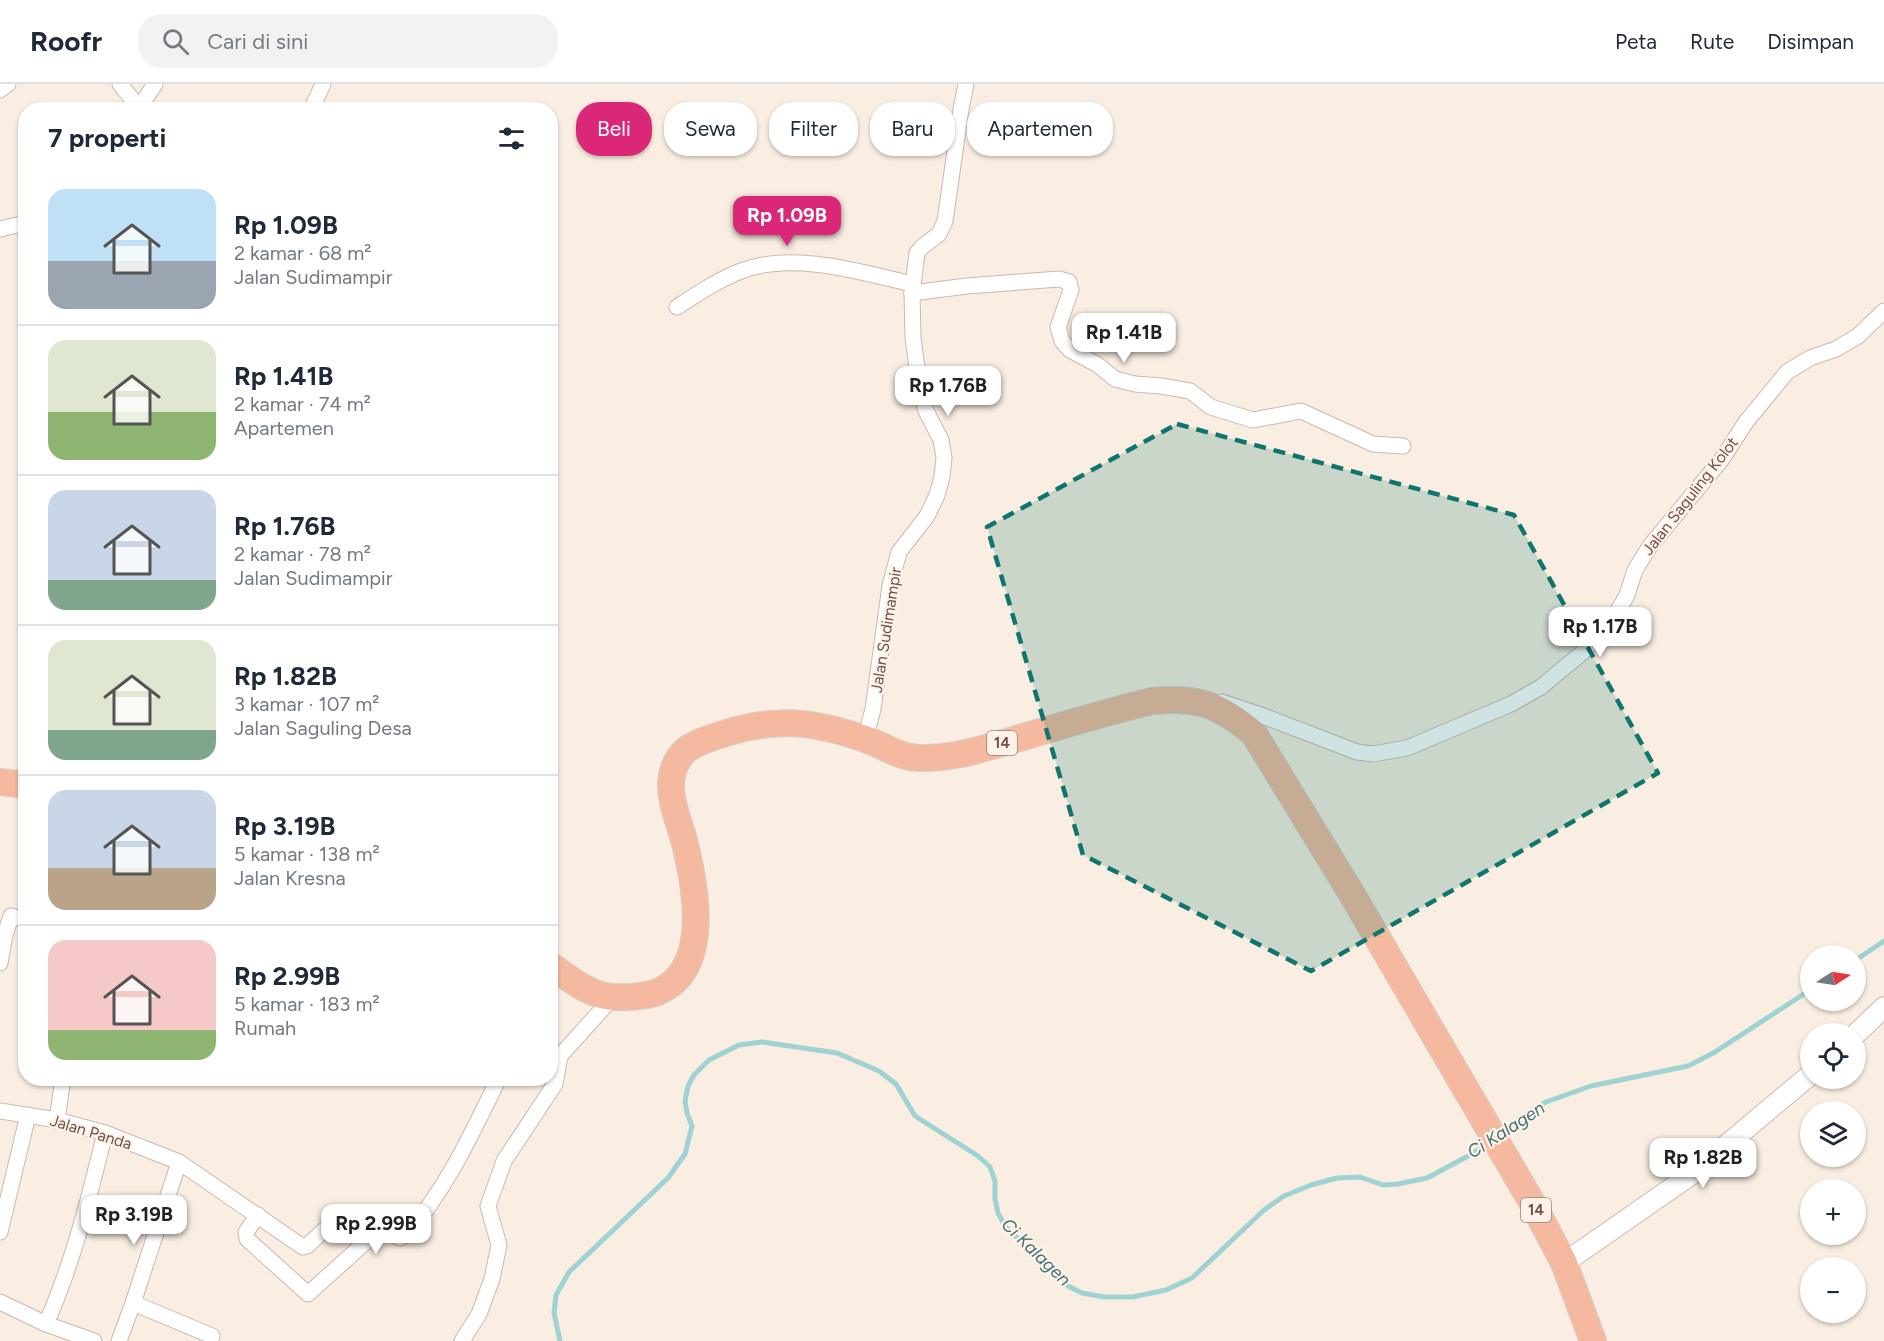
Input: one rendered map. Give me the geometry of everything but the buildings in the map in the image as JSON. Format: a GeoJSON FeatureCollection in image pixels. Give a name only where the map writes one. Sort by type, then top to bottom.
{"type":"FeatureCollection","features":[{"type":"Feature","properties":{"kind":"highway","name":"14"},"geometry":{"type":"LineString","coordinates":[[558,970],[602,996],[634,997],[666,988],[687,966],[693,949],[695,902],[692,878],[672,797],[671,783],[673,768],[681,755],[688,748],[707,739],[734,730],[787,722],[808,724],[865,739],[907,756],[936,758],[970,752],[1152,701],[1178,699],[1201,702],[1235,718],[1254,734],[1353,896],[1534,1206],[1564,1263],[1593,1341]]}},
{"type":"Feature","properties":{"kind":"highway"},"geometry":{"type":"LineString","coordinates":[[0,782],[18,784]]}},
{"type":"Feature","properties":{"kind":"street"},"geometry":{"type":"LineString","coordinates":[[0,90],[8,84]]}},
{"type":"Feature","properties":{"kind":"street"},"geometry":{"type":"LineString","coordinates":[[120,84],[134,102]]}},
{"type":"Feature","properties":{"kind":"street"},"geometry":{"type":"LineString","coordinates":[[143,102],[155,84]]}},
{"type":"Feature","properties":{"kind":"street"},"geometry":{"type":"LineString","coordinates":[[315,102],[323,84]]}},
{"type":"Feature","properties":{"kind":"street","name":"Jalan Sudimampir"},"geometry":{"type":"LineString","coordinates":[[865,739],[873,709],[890,586],[898,552],[927,516],[942,477],[944,458],[941,440],[926,411],[920,390],[913,338],[912,288],[917,253],[939,234],[945,220],[966,84]]}},
{"type":"Feature","properties":{"kind":"street"},"geometry":{"type":"LineString","coordinates":[[0,229],[18,226]]}},
{"type":"Feature","properties":{"kind":"street"},"geometry":{"type":"LineString","coordinates":[[677,307],[710,286],[741,271],[766,264],[803,264],[856,270],[912,288],[1059,279],[1069,282],[1071,290],[1058,327],[1062,341],[1070,350],[1098,365],[1115,379],[1190,391],[1211,407],[1253,420],[1301,411],[1373,444],[1403,446]]}},
{"type":"Feature","properties":{"kind":"street","name":"Jalan Saguling Kolot"},"geometry":{"type":"LineString","coordinates":[[1178,699],[1189,696],[1231,704],[1357,752],[1373,754],[1407,748],[1511,704],[1541,687],[1560,672],[1615,616],[1627,595],[1635,570],[1650,546],[1722,459],[1746,422],[1787,372],[1810,358],[1836,349],[1858,336],[1884,311]]}},
{"type":"Feature","properties":{"kind":"street"},"geometry":{"type":"LineString","coordinates":[[0,963],[5,935],[12,917]]}},
{"type":"Feature","properties":{"kind":"street"},"geometry":{"type":"LineString","coordinates":[[558,1067],[560,1056],[614,996]]}},
{"type":"Feature","properties":{"kind":"street"},"geometry":{"type":"LineString","coordinates":[[1866,1024],[1884,1007]]}},
{"type":"Feature","properties":{"kind":"street"},"geometry":{"type":"LineString","coordinates":[[1564,1263],[1692,1174],[1800,1083]]}},
{"type":"Feature","properties":{"kind":"street"},"geometry":{"type":"LineString","coordinates":[[57,1120],[62,1086]]}},
{"type":"Feature","properties":{"kind":"street"},"geometry":{"type":"LineString","coordinates":[[258,1215],[246,1234],[247,1239],[308,1294],[380,1229],[400,1238],[407,1234],[441,1190],[496,1086]]}},
{"type":"Feature","properties":{"kind":"street"},"geometry":{"type":"LineString","coordinates":[[462,1341],[479,1314],[492,1279],[499,1245],[488,1206],[504,1161],[554,1086]]}},
{"type":"Feature","properties":{"kind":"street","name":"Jalan Panda"},"geometry":{"type":"LineString","coordinates":[[0,1111],[57,1120],[105,1133],[179,1162],[303,1247],[307,1246],[338,1217]]}},
{"type":"Feature","properties":{"kind":"street"},"geometry":{"type":"LineString","coordinates":[[0,1232],[28,1115]]}},
{"type":"Feature","properties":{"kind":"street"},"geometry":{"type":"LineString","coordinates":[[46,1324],[81,1228],[105,1133]]}},
{"type":"Feature","properties":{"kind":"street"},"geometry":{"type":"LineString","coordinates":[[119,1341],[179,1162]]}},
{"type":"Feature","properties":{"kind":"street"},"geometry":{"type":"LineString","coordinates":[[0,1302],[46,1324],[94,1341]]}},
{"type":"Feature","properties":{"kind":"street"},"geometry":{"type":"LineString","coordinates":[[133,1303],[212,1336]]}},
{"type":"Feature","properties":{"kind":"highlighted area"},"geometry":{"type":"Polygon","coordinates":[[[1177,424],[1514,515],[1658,773],[1311,971],[1083,855],[987,527],[1177,424]]]}},
{"type":"Feature","properties":{"kind":"waterway","name":"Ci Kalagen"},"geometry":{"type":"LineString","coordinates":[[1866,953],[1884,941]]}},
{"type":"Feature","properties":{"kind":"waterway","name":"Ci Kalagen"},"geometry":{"type":"LineString","coordinates":[[1500,1133],[1546,1102],[1591,1086],[1688,1066],[1715,1052],[1800,997]]}},
{"type":"Feature","properties":{"kind":"waterway","name":"Ci Kalagen"},"geometry":{"type":"LineString","coordinates":[[560,1341],[554,1313],[556,1295],[569,1272],[668,1178],[685,1154],[692,1126],[685,1101],[688,1086],[694,1075],[709,1060],[739,1045],[762,1042],[837,1053],[879,1071],[896,1084],[915,1116],[978,1156],[990,1167],[995,1181],[998,1213],[1005,1226],[1068,1286],[1082,1293],[1104,1297],[1132,1297],[1166,1290],[1192,1278],[1264,1210],[1284,1196],[1311,1185],[1337,1178],[1360,1177],[1383,1185],[1427,1178],[1472,1154],[1488,1142]]}}]}
